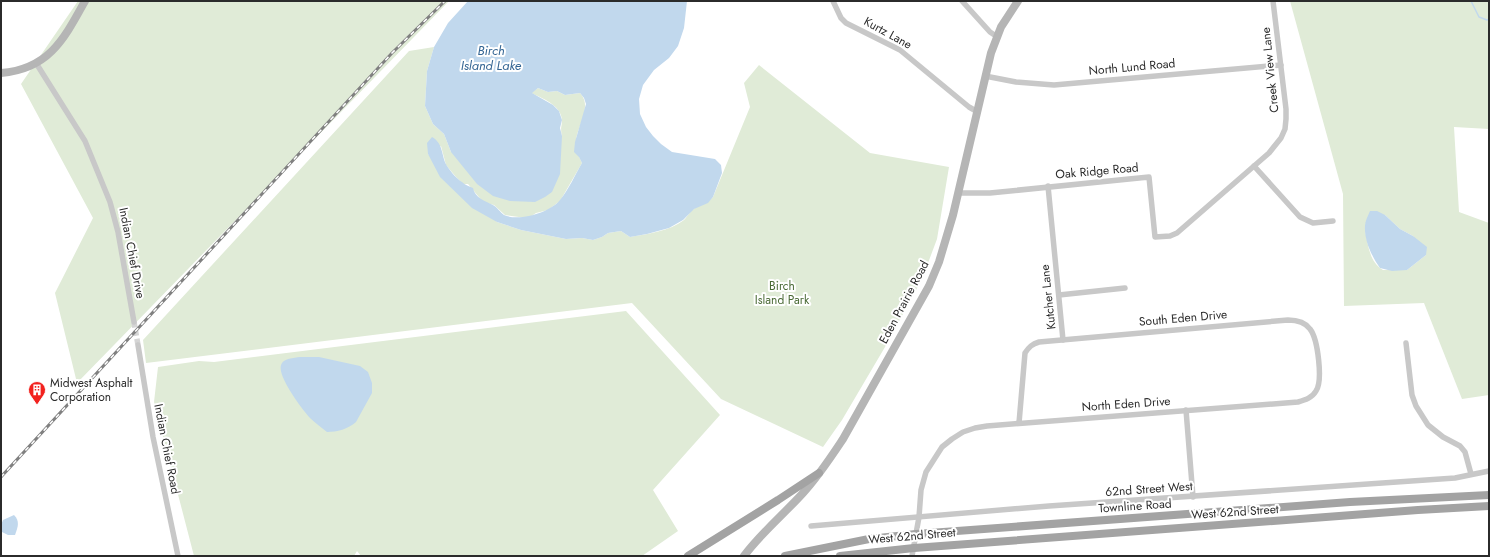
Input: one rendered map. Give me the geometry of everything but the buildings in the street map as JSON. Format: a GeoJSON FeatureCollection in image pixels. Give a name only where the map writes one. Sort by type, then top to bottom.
{"type":"FeatureCollection","features":[{"type":"Feature","properties":{"kind":"main road"},"geometry":{"type":"LineString","coordinates":[[1,73],[14,71],[36,63],[47,56],[56,48],[85,1]]}},
{"type":"Feature","properties":{"kind":"main road","name":"Eden Prairie Road"},"geometry":{"type":"LineString","coordinates":[[746,554],[804,492],[843,439],[929,286],[939,262],[958,193],[976,111],[996,36],[1018,1]]}},
{"type":"Feature","properties":{"kind":"main road"},"geometry":{"type":"LineString","coordinates":[[688,556],[819,473]]}},
{"type":"Feature","properties":{"kind":"main road","name":"Townline Road"},"geometry":{"type":"LineString","coordinates":[[785,556],[869,539],[916,534],[1350,502],[1489,495]]}},
{"type":"Feature","properties":{"kind":"main road","name":"West 62nd Street"},"geometry":{"type":"LineString","coordinates":[[840,556],[913,552],[1418,510],[1489,506]]}},
{"type":"Feature","properties":{"kind":"street","name":"Kurtz Lane"},"geometry":{"type":"LineString","coordinates":[[833,1],[841,18],[846,23],[900,50],[969,107],[976,111]]}},
{"type":"Feature","properties":{"kind":"street"},"geometry":{"type":"LineString","coordinates":[[962,1],[990,32],[996,36]]}},
{"type":"Feature","properties":{"kind":"street","name":"Creek View Lane"},"geometry":{"type":"LineString","coordinates":[[1254,166],[1276,146],[1285,129],[1286,109],[1273,1]]}},
{"type":"Feature","properties":{"kind":"street","name":"Indian Chief Drive"},"geometry":{"type":"LineString","coordinates":[[36,63],[86,141],[110,202],[118,232],[134,322]]}},
{"type":"Feature","properties":{"kind":"street","name":"North Lund Road"},"geometry":{"type":"LineString","coordinates":[[985,76],[1016,82],[1054,85],[1281,64]]}},
{"type":"Feature","properties":{"kind":"street"},"geometry":{"type":"LineString","coordinates":[[1254,166],[1300,217],[1313,223],[1333,221]]}},
{"type":"Feature","properties":{"kind":"street","name":"Oak Ridge Road"},"geometry":{"type":"LineString","coordinates":[[958,193],[990,193],[1149,177],[1155,237],[1163,237],[1177,233],[1254,166]]}},
{"type":"Feature","properties":{"kind":"street","name":"Kutcher Lane"},"geometry":{"type":"LineString","coordinates":[[1019,423],[1025,353],[1028,348],[1039,342],[1063,340],[1048,186]]}},
{"type":"Feature","properties":{"kind":"street"},"geometry":{"type":"LineString","coordinates":[[1059,295],[1126,288]]}},
{"type":"Feature","properties":{"kind":"street","name":"South Eden Drive"},"geometry":{"type":"LineString","coordinates":[[1063,340],[1288,320],[1296,320],[1304,324]]}},
{"type":"Feature","properties":{"kind":"street","name":"North Eden Drive"},"geometry":{"type":"LineString","coordinates":[[913,552],[919,517],[921,490],[926,472],[942,447],[963,432],[974,428],[1019,423],[1298,402],[1305,400],[1317,391],[1320,384],[1314,336],[1310,329],[1304,324]]}},
{"type":"Feature","properties":{"kind":"street"},"geometry":{"type":"LineString","coordinates":[[1406,342],[1412,395],[1416,406],[1425,420],[1436,432],[1460,446],[1465,452],[1471,474]]}},
{"type":"Feature","properties":{"kind":"street","name":"Indian Chief Road"},"geometry":{"type":"LineString","coordinates":[[138,345],[154,444],[178,556]]}},
{"type":"Feature","properties":{"kind":"street"},"geometry":{"type":"LineString","coordinates":[[1186,410],[1193,497]]}},
{"type":"Feature","properties":{"kind":"street","name":"62nd Street West"},"geometry":{"type":"LineString","coordinates":[[811,526],[1049,506],[1455,478],[1489,471]]}},
{"type":"Feature","properties":{"kind":"green space"},"geometry":{"type":"Polygon","coordinates":[[[78,1],[449,1],[77,383],[55,293],[93,218],[21,84],[78,1]]]}},
{"type":"Feature","properties":{"kind":"green space"},"geometry":{"type":"Polygon","coordinates":[[[1290,1],[1489,1],[1489,129],[1454,127],[1459,212],[1489,223],[1489,395],[1462,399],[1424,303],[1344,306],[1343,194],[1290,1]],[[1385,215],[1365,230],[1368,247],[1372,258],[1378,267],[1383,270],[1407,270],[1426,255],[1413,236],[1400,229],[1385,215]]]}},
{"type":"Feature","properties":{"kind":"green space","name":"Birch Island Park"},"geometry":{"type":"Polygon","coordinates":[[[434,47],[427,71],[425,106],[433,124],[444,134],[451,152],[562,136],[562,120],[558,110],[555,106],[531,93],[538,88],[548,92],[557,91],[565,95],[580,93],[584,98],[585,110],[577,135],[576,144],[582,163],[560,201],[548,210],[536,213],[530,217],[505,215],[494,205],[483,202],[468,184],[463,184],[446,165],[441,146],[428,154],[497,222],[521,230],[566,239],[582,238],[593,240],[608,233],[621,231],[630,237],[651,233],[672,227],[684,220],[693,209],[707,203],[713,197],[750,107],[744,83],[759,65],[870,153],[949,167],[937,239],[922,279],[885,347],[842,420],[823,447],[721,399],[632,303],[146,363],[143,340],[409,51],[434,47]]]}},
{"type":"Feature","properties":{"kind":"green space"},"geometry":{"type":"Polygon","coordinates":[[[626,311],[720,415],[653,490],[678,531],[642,556],[361,556],[357,551],[354,556],[194,556],[154,402],[158,367],[199,361],[214,362],[626,311]]]}},
{"type":"Feature","properties":{"kind":"water","name":"Birch Island Lake"},"geometry":{"type":"Polygon","coordinates":[[[468,1],[687,1],[684,28],[678,46],[669,58],[654,70],[643,85],[639,99],[640,114],[646,127],[653,136],[672,152],[715,159],[721,165],[722,173],[713,197],[708,203],[694,209],[683,220],[669,228],[630,237],[621,231],[608,233],[593,240],[582,238],[566,239],[521,230],[497,222],[472,208],[440,177],[428,154],[427,143],[432,137],[439,143],[445,162],[450,171],[460,181],[473,188],[478,197],[494,206],[504,215],[510,217],[534,215],[550,208],[560,200],[582,163],[574,152],[575,142],[586,104],[580,93],[565,95],[557,91],[548,92],[538,88],[532,93],[553,105],[559,111],[562,120],[560,128],[562,136],[560,174],[552,192],[535,202],[510,201],[493,196],[477,184],[451,152],[444,134],[433,124],[425,106],[427,71],[434,47],[448,23],[468,1]]]}},
{"type":"Feature","properties":{"kind":"water"},"geometry":{"type":"Polygon","coordinates":[[[1370,211],[1377,211],[1385,215],[1400,229],[1413,236],[1427,247],[1426,255],[1407,270],[1392,271],[1380,268],[1371,254],[1367,243],[1365,224],[1370,211]]]}},
{"type":"Feature","properties":{"kind":"water"},"geometry":{"type":"Polygon","coordinates":[[[300,357],[319,357],[360,366],[368,372],[372,383],[372,393],[356,422],[350,427],[342,430],[327,432],[310,418],[291,392],[283,377],[281,365],[284,361],[300,357]]]}},
{"type":"Feature","properties":{"kind":"water"},"geometry":{"type":"Polygon","coordinates":[[[14,515],[18,522],[17,529],[15,535],[8,535],[2,532],[1,525],[3,520],[14,515]]]}},
{"type":"Feature","properties":{"kind":"waterway"},"geometry":{"type":"LineString","coordinates":[[1471,1],[1479,17],[1487,20],[1489,19]]}},
{"type":"Feature","properties":{"kind":"tunnel"},"geometry":{"type":"LineString","coordinates":[[134,322],[138,345]]}},
{"type":"Feature","properties":{"kind":"railway"},"geometry":{"type":"LineString","coordinates":[[1,477],[392,53],[445,1]]}},
{"type":"Feature","properties":{"kind":"place","name":"Midwest Asphalt Corporation"},"geometry":{"type":"Point","coordinates":[37,405]}}]}
